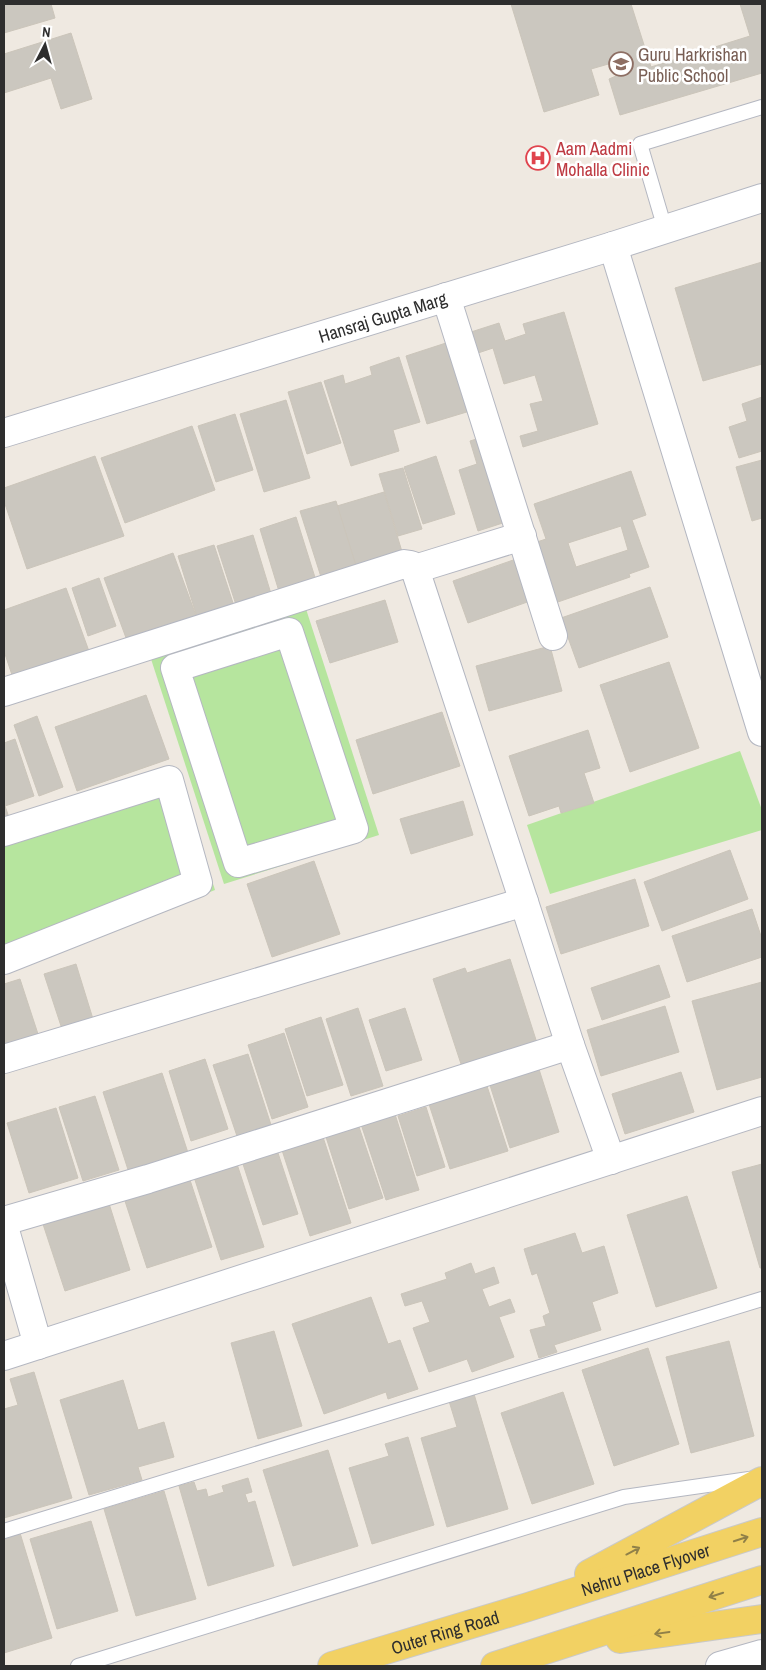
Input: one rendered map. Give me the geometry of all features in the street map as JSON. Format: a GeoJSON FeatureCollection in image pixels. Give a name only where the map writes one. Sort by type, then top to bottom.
{"type":"FeatureCollection","features":[{"type":"Feature","properties":{"kind":"main road"},"geometry":{"type":"LineString","coordinates":[[528,1607],[762,1481]]}},
{"type":"Feature","properties":{"kind":"main road","name":"Nehru Place Flyover"},"geometry":{"type":"LineString","coordinates":[[528,1607],[762,1532]]}},
{"type":"Feature","properties":{"kind":"main road"},"geometry":{"type":"LineString","coordinates":[[495,1666],[762,1580]]}},
{"type":"Feature","properties":{"kind":"main road","name":"Outer Ring Road"},"geometry":{"type":"LineString","coordinates":[[332,1666],[528,1607]]}},
{"type":"Feature","properties":{"kind":"main road"},"geometry":{"type":"LineString","coordinates":[[543,1651],[762,1619]]}},
{"type":"Feature","properties":{"kind":"street","name":"Hansraj Gupta Marg"},"geometry":{"type":"LineString","coordinates":[[4,433],[665,230],[762,198]]}},
{"type":"Feature","properties":{"kind":"street"},"geometry":{"type":"LineString","coordinates":[[613,246],[762,732]]}},
{"type":"Feature","properties":{"kind":"street"},"geometry":{"type":"LineString","coordinates":[[446,297],[553,636]]}},
{"type":"Feature","properties":{"kind":"street"},"geometry":{"type":"LineString","coordinates":[[415,570],[522,536]]}},
{"type":"Feature","properties":{"kind":"street"},"geometry":{"type":"LineString","coordinates":[[4,692],[404,564],[411,565],[415,570],[570,1045],[610,1160]]}},
{"type":"Feature","properties":{"kind":"street"},"geometry":{"type":"LineString","coordinates":[[220,623],[230,651]]}},
{"type":"Feature","properties":{"kind":"street"},"geometry":{"type":"LineString","coordinates":[[288,632],[354,829],[238,863],[211,780],[175,668],[288,632]]}},
{"type":"Feature","properties":{"kind":"street"},"geometry":{"type":"LineString","coordinates":[[4,832],[169,780],[198,883],[4,960]]}},
{"type":"Feature","properties":{"kind":"street"},"geometry":{"type":"LineString","coordinates":[[172,794],[211,780]]}},
{"type":"Feature","properties":{"kind":"street"},"geometry":{"type":"LineString","coordinates":[[4,1059],[524,902]]}},
{"type":"Feature","properties":{"kind":"street"},"geometry":{"type":"LineString","coordinates":[[4,1221],[148,1179],[570,1045]]}},
{"type":"Feature","properties":{"kind":"street"},"geometry":{"type":"LineString","coordinates":[[4,1356],[762,1111]]}},
{"type":"Feature","properties":{"kind":"street"},"geometry":{"type":"LineString","coordinates":[[4,1227],[38,1345]]}},
{"type":"Feature","properties":{"kind":"street"},"geometry":{"type":"LineString","coordinates":[[720,1666],[762,1654]]}},
{"type":"Feature","properties":{"kind":"lane"},"geometry":{"type":"LineString","coordinates":[[665,230],[640,144],[762,107]]}},
{"type":"Feature","properties":{"kind":"lane"},"geometry":{"type":"LineString","coordinates":[[4,1531],[762,1299]]}},
{"type":"Feature","properties":{"kind":"lane"},"geometry":{"type":"LineString","coordinates":[[78,1666],[624,1497],[762,1477]]}},
{"type":"Feature","properties":{"kind":"green space"},"geometry":{"type":"Polygon","coordinates":[[[306,609],[379,835],[224,884],[151,659],[306,609]]]}},
{"type":"Feature","properties":{"kind":"green space"},"geometry":{"type":"Polygon","coordinates":[[[740,751],[762,810],[762,830],[550,894],[527,825],[740,751]]]}},
{"type":"Feature","properties":{"kind":"green space"},"geometry":{"type":"Polygon","coordinates":[[[176,768],[215,890],[4,972],[4,822],[176,768]]]}},
{"type":"Feature","properties":{"kind":"building"},"geometry":{"type":"Polygon","coordinates":[[[4,4],[51,4],[55,18],[4,33],[4,4]]]}},
{"type":"Feature","properties":{"kind":"building"},"geometry":{"type":"Polygon","coordinates":[[[511,4],[631,4],[651,67],[750,36],[740,4],[762,4],[762,73],[620,115],[609,79],[616,76],[612,63],[591,69],[599,95],[544,112],[511,4]]]}},
{"type":"Feature","properties":{"kind":"building"},"geometry":{"type":"Polygon","coordinates":[[[71,33],[92,99],[61,109],[51,78],[4,93],[4,54],[71,33]]]}},
{"type":"Feature","properties":{"kind":"building"},"geometry":{"type":"Polygon","coordinates":[[[762,262],[762,364],[703,381],[675,288],[762,262]]]}},
{"type":"Feature","properties":{"kind":"building"},"geometry":{"type":"Polygon","coordinates":[[[564,312],[598,424],[523,447],[520,436],[538,431],[530,404],[543,401],[535,375],[504,384],[493,348],[478,353],[471,332],[499,323],[505,341],[526,334],[523,324],[564,312]]]}},
{"type":"Feature","properties":{"kind":"building"},"geometry":{"type":"Polygon","coordinates":[[[449,342],[470,411],[427,424],[406,356],[449,342]]]}},
{"type":"Feature","properties":{"kind":"building"},"geometry":{"type":"Polygon","coordinates":[[[399,357],[420,422],[393,430],[399,451],[351,466],[324,381],[343,375],[345,384],[372,375],[370,367],[399,357]]]}},
{"type":"Feature","properties":{"kind":"building"},"geometry":{"type":"Polygon","coordinates":[[[321,382],[341,443],[307,454],[288,392],[321,382]]]}},
{"type":"Feature","properties":{"kind":"building"},"geometry":{"type":"Polygon","coordinates":[[[762,397],[762,451],[739,458],[729,427],[747,421],[742,404],[762,397]]]}},
{"type":"Feature","properties":{"kind":"building"},"geometry":{"type":"Polygon","coordinates":[[[286,400],[310,478],[264,492],[240,414],[286,400]]]}},
{"type":"Feature","properties":{"kind":"building"},"geometry":{"type":"Polygon","coordinates":[[[235,414],[253,470],[216,482],[198,426],[235,414]]]}},
{"type":"Feature","properties":{"kind":"building"},"geometry":{"type":"Polygon","coordinates":[[[192,426],[215,490],[125,523],[101,458],[192,426]]]}},
{"type":"Feature","properties":{"kind":"building"},"geometry":{"type":"Polygon","coordinates":[[[486,436],[512,520],[478,531],[459,470],[477,464],[470,441],[486,436]]]}},
{"type":"Feature","properties":{"kind":"building"},"geometry":{"type":"Polygon","coordinates":[[[95,456],[124,536],[27,569],[4,501],[4,488],[95,456]]]}},
{"type":"Feature","properties":{"kind":"building"},"geometry":{"type":"Polygon","coordinates":[[[436,456],[455,514],[423,524],[404,467],[436,456]]]}},
{"type":"Feature","properties":{"kind":"building"},"geometry":{"type":"Polygon","coordinates":[[[762,460],[762,518],[752,521],[736,467],[762,460]]]}},
{"type":"Feature","properties":{"kind":"building"},"geometry":{"type":"Polygon","coordinates":[[[403,468],[422,529],[398,536],[379,474],[403,468]]]}},
{"type":"Feature","properties":{"kind":"building"},"geometry":{"type":"Polygon","coordinates":[[[631,471],[646,515],[632,520],[649,567],[629,574],[630,577],[555,603],[534,543],[546,539],[534,504],[631,471]],[[621,526],[568,543],[576,567],[628,550],[621,526]]]}},
{"type":"Feature","properties":{"kind":"building"},"geometry":{"type":"Polygon","coordinates":[[[384,492],[403,555],[357,569],[337,506],[384,492]]]}},
{"type":"Feature","properties":{"kind":"building"},"geometry":{"type":"Polygon","coordinates":[[[336,501],[357,569],[322,580],[300,511],[336,501]]]}},
{"type":"Feature","properties":{"kind":"building"},"geometry":{"type":"Polygon","coordinates":[[[296,517],[318,587],[281,598],[260,529],[296,517]]]}},
{"type":"Feature","properties":{"kind":"building"},"geometry":{"type":"Polygon","coordinates":[[[253,535],[272,597],[237,608],[217,546],[253,535]]]}},
{"type":"Feature","properties":{"kind":"building"},"geometry":{"type":"Polygon","coordinates":[[[214,545],[234,606],[197,617],[178,556],[214,545]]]}},
{"type":"Feature","properties":{"kind":"building"},"geometry":{"type":"Polygon","coordinates":[[[173,553],[198,621],[129,646],[104,578],[173,553]]]}},
{"type":"Feature","properties":{"kind":"building"},"geometry":{"type":"Polygon","coordinates":[[[519,558],[533,600],[468,623],[453,581],[519,558]]]}},
{"type":"Feature","properties":{"kind":"building"},"geometry":{"type":"Polygon","coordinates":[[[99,578],[116,626],[88,636],[72,588],[99,578]]]}},
{"type":"Feature","properties":{"kind":"building"},"geometry":{"type":"Polygon","coordinates":[[[650,587],[668,637],[579,668],[561,618],[650,587]]]}},
{"type":"Feature","properties":{"kind":"building"},"geometry":{"type":"Polygon","coordinates":[[[66,588],[90,654],[14,681],[4,651],[4,610],[66,588]]]}},
{"type":"Feature","properties":{"kind":"building"},"geometry":{"type":"Polygon","coordinates":[[[385,600],[398,642],[330,663],[316,621],[385,600]]]}},
{"type":"Feature","properties":{"kind":"building"},"geometry":{"type":"Polygon","coordinates":[[[550,646],[562,691],[489,711],[476,666],[550,646]]]}},
{"type":"Feature","properties":{"kind":"building"},"geometry":{"type":"Polygon","coordinates":[[[669,662],[699,748],[630,772],[600,685],[669,662]]]}},
{"type":"Feature","properties":{"kind":"building"},"geometry":{"type":"Polygon","coordinates":[[[146,695],[169,759],[77,791],[55,727],[146,695]]]}},
{"type":"Feature","properties":{"kind":"building"},"geometry":{"type":"Polygon","coordinates":[[[442,712],[460,766],[373,794],[356,740],[442,712]]]}},
{"type":"Feature","properties":{"kind":"building"},"geometry":{"type":"Polygon","coordinates":[[[37,716],[63,787],[39,796],[14,725],[37,716]]]}},
{"type":"Feature","properties":{"kind":"building"},"geometry":{"type":"Polygon","coordinates":[[[588,730],[600,768],[584,773],[594,803],[561,813],[559,806],[529,816],[509,756],[588,730]]]}},
{"type":"Feature","properties":{"kind":"building"},"geometry":{"type":"Polygon","coordinates":[[[15,739],[34,796],[5,806],[12,826],[4,829],[4,743],[15,739]]]}},
{"type":"Feature","properties":{"kind":"building"},"geometry":{"type":"Polygon","coordinates":[[[463,801],[473,835],[411,854],[400,819],[463,801]]]}},
{"type":"Feature","properties":{"kind":"building"},"geometry":{"type":"Polygon","coordinates":[[[730,850],[748,899],[662,931],[644,882],[730,850]]]}},
{"type":"Feature","properties":{"kind":"building"},"geometry":{"type":"Polygon","coordinates":[[[314,861],[340,934],[272,957],[247,884],[314,861]]]}},
{"type":"Feature","properties":{"kind":"building"},"geometry":{"type":"Polygon","coordinates":[[[635,879],[649,926],[561,954],[546,907],[635,879]]]}},
{"type":"Feature","properties":{"kind":"building"},"geometry":{"type":"Polygon","coordinates":[[[752,909],[762,939],[762,957],[687,982],[672,936],[752,909]]]}},
{"type":"Feature","properties":{"kind":"building"},"geometry":{"type":"Polygon","coordinates":[[[510,959],[537,1043],[462,1067],[433,979],[465,968],[467,973],[510,959]]]}},
{"type":"Feature","properties":{"kind":"building"},"geometry":{"type":"Polygon","coordinates":[[[76,964],[93,1019],[62,1029],[44,974],[76,964]]]}},
{"type":"Feature","properties":{"kind":"building"},"geometry":{"type":"Polygon","coordinates":[[[659,965],[670,997],[602,1020],[591,988],[659,965]]]}},
{"type":"Feature","properties":{"kind":"building"},"geometry":{"type":"Polygon","coordinates":[[[20,979],[38,1034],[4,1045],[4,984],[20,979]]]}},
{"type":"Feature","properties":{"kind":"building"},"geometry":{"type":"Polygon","coordinates":[[[762,982],[762,1077],[717,1090],[692,1001],[762,982]]]}},
{"type":"Feature","properties":{"kind":"building"},"geometry":{"type":"Polygon","coordinates":[[[665,1006],[679,1052],[601,1076],[587,1030],[665,1006]]]}},
{"type":"Feature","properties":{"kind":"building"},"geometry":{"type":"Polygon","coordinates":[[[358,1008],[383,1086],[351,1096],[326,1019],[358,1008]]]}},
{"type":"Feature","properties":{"kind":"building"},"geometry":{"type":"Polygon","coordinates":[[[405,1008],[422,1060],[386,1071],[369,1020],[405,1008]]]}},
{"type":"Feature","properties":{"kind":"building"},"geometry":{"type":"Polygon","coordinates":[[[321,1017],[343,1085],[307,1096],[285,1029],[321,1017]]]}},
{"type":"Feature","properties":{"kind":"building"},"geometry":{"type":"Polygon","coordinates":[[[284,1033],[308,1107],[272,1119],[248,1045],[284,1033]]]}},
{"type":"Feature","properties":{"kind":"building"},"geometry":{"type":"Polygon","coordinates":[[[248,1054],[273,1131],[239,1142],[213,1065],[248,1054]]]}},
{"type":"Feature","properties":{"kind":"building"},"geometry":{"type":"Polygon","coordinates":[[[205,1059],[228,1129],[191,1141],[169,1071],[205,1059]]]}},
{"type":"Feature","properties":{"kind":"building"},"geometry":{"type":"Polygon","coordinates":[[[537,1063],[559,1132],[510,1148],[488,1079],[537,1063]]]}},
{"type":"Feature","properties":{"kind":"building"},"geometry":{"type":"Polygon","coordinates":[[[681,1072],[694,1112],[625,1134],[612,1094],[681,1072]]]}},
{"type":"Feature","properties":{"kind":"building"},"geometry":{"type":"Polygon","coordinates":[[[162,1073],[190,1159],[131,1179],[103,1092],[162,1073]]]}},
{"type":"Feature","properties":{"kind":"building"},"geometry":{"type":"Polygon","coordinates":[[[486,1083],[508,1151],[450,1169],[428,1101],[486,1083]]]}},
{"type":"Feature","properties":{"kind":"building"},"geometry":{"type":"Polygon","coordinates":[[[95,1096],[119,1170],[83,1181],[59,1107],[95,1096]]]}},
{"type":"Feature","properties":{"kind":"building"},"geometry":{"type":"Polygon","coordinates":[[[426,1107],[445,1167],[417,1176],[398,1116],[426,1107]]]}},
{"type":"Feature","properties":{"kind":"building"},"geometry":{"type":"Polygon","coordinates":[[[56,1108],[78,1178],[29,1193],[7,1123],[56,1108]]]}},
{"type":"Feature","properties":{"kind":"building"},"geometry":{"type":"Polygon","coordinates":[[[393,1108],[419,1190],[386,1200],[359,1118],[393,1108]]]}},
{"type":"Feature","properties":{"kind":"building"},"geometry":{"type":"Polygon","coordinates":[[[359,1127],[383,1198],[349,1209],[326,1137],[359,1127]]]}},
{"type":"Feature","properties":{"kind":"building"},"geometry":{"type":"Polygon","coordinates":[[[322,1134],[351,1223],[310,1236],[281,1147],[322,1134]]]}},
{"type":"Feature","properties":{"kind":"building"},"geometry":{"type":"Polygon","coordinates":[[[276,1147],[298,1214],[263,1225],[241,1158],[276,1147]]]}},
{"type":"Feature","properties":{"kind":"building"},"geometry":{"type":"Polygon","coordinates":[[[237,1164],[264,1247],[221,1260],[194,1177],[237,1164]]]}},
{"type":"Feature","properties":{"kind":"building"},"geometry":{"type":"Polygon","coordinates":[[[762,1164],[762,1268],[760,1268],[732,1172],[762,1164]]]}},
{"type":"Feature","properties":{"kind":"building"},"geometry":{"type":"Polygon","coordinates":[[[189,1177],[212,1247],[147,1268],[124,1198],[189,1177]]]}},
{"type":"Feature","properties":{"kind":"building"},"geometry":{"type":"Polygon","coordinates":[[[106,1194],[130,1270],[65,1291],[40,1215],[106,1194]]]}},
{"type":"Feature","properties":{"kind":"building"},"geometry":{"type":"Polygon","coordinates":[[[687,1196],[717,1288],[656,1307],[627,1215],[687,1196]]]}},
{"type":"Feature","properties":{"kind":"building"},"geometry":{"type":"Polygon","coordinates":[[[575,1233],[582,1253],[604,1246],[618,1293],[592,1302],[601,1330],[554,1345],[557,1352],[539,1358],[530,1330],[546,1326],[543,1316],[550,1313],[537,1273],[532,1275],[524,1249],[575,1233]]]}},
{"type":"Feature","properties":{"kind":"building"},"geometry":{"type":"Polygon","coordinates":[[[471,1263],[475,1274],[494,1267],[499,1283],[482,1289],[489,1307],[510,1299],[515,1312],[499,1317],[514,1357],[472,1372],[467,1359],[429,1372],[413,1328],[430,1322],[422,1301],[405,1306],[401,1294],[447,1279],[445,1273],[471,1263]]]}},
{"type":"Feature","properties":{"kind":"building"},"geometry":{"type":"Polygon","coordinates":[[[371,1297],[388,1344],[400,1340],[418,1389],[388,1399],[386,1392],[324,1414],[292,1324],[371,1297]]]}},
{"type":"Feature","properties":{"kind":"building"},"geometry":{"type":"Polygon","coordinates":[[[274,1331],[302,1426],[258,1439],[231,1343],[274,1331]]]}},
{"type":"Feature","properties":{"kind":"building"},"geometry":{"type":"Polygon","coordinates":[[[729,1341],[754,1436],[691,1453],[666,1357],[729,1341]]]}},
{"type":"Feature","properties":{"kind":"building"},"geometry":{"type":"Polygon","coordinates":[[[648,1348],[679,1444],[614,1466],[582,1370],[648,1348]]]}},
{"type":"Feature","properties":{"kind":"building"},"geometry":{"type":"Polygon","coordinates":[[[34,1372],[72,1498],[4,1518],[4,1409],[18,1405],[10,1379],[34,1372]]]}},
{"type":"Feature","properties":{"kind":"building"},"geometry":{"type":"Polygon","coordinates":[[[123,1380],[138,1430],[164,1422],[174,1457],[138,1467],[142,1480],[89,1495],[60,1400],[123,1380]]]}},
{"type":"Feature","properties":{"kind":"building"},"geometry":{"type":"Polygon","coordinates":[[[563,1392],[594,1484],[532,1504],[501,1413],[563,1392]]]}},
{"type":"Feature","properties":{"kind":"building"},"geometry":{"type":"Polygon","coordinates":[[[474,1394],[508,1509],[447,1527],[421,1438],[457,1427],[449,1401],[474,1394]]]}},
{"type":"Feature","properties":{"kind":"building"},"geometry":{"type":"Polygon","coordinates":[[[408,1437],[434,1525],[372,1544],[349,1468],[389,1456],[385,1444],[408,1437]]]}},
{"type":"Feature","properties":{"kind":"building"},"geometry":{"type":"Polygon","coordinates":[[[328,1450],[358,1546],[293,1566],[263,1470],[328,1450]]]}},
{"type":"Feature","properties":{"kind":"building"},"geometry":{"type":"Polygon","coordinates":[[[248,1478],[252,1492],[245,1494],[248,1503],[255,1501],[274,1566],[208,1586],[179,1486],[194,1482],[197,1491],[206,1489],[208,1497],[224,1492],[222,1486],[248,1478]]]}},
{"type":"Feature","properties":{"kind":"building"},"geometry":{"type":"Polygon","coordinates":[[[164,1491],[196,1599],[136,1616],[104,1509],[164,1491]]]}},
{"type":"Feature","properties":{"kind":"building"},"geometry":{"type":"Polygon","coordinates":[[[91,1521],[118,1611],[57,1629],[30,1539],[91,1521]]]}},
{"type":"Feature","properties":{"kind":"building"},"geometry":{"type":"Polygon","coordinates":[[[20,1533],[52,1638],[4,1653],[4,1538],[20,1533]]]}},
{"type":"Feature","properties":{"kind":"place","name":"Guru Harkrishan Public School"},"geometry":{"type":"Point","coordinates":[621,64]}},
{"type":"Feature","properties":{"kind":"place","name":"Aam Aadmi Mohalla Clinic"},"geometry":{"type":"Point","coordinates":[538,158]}}]}
